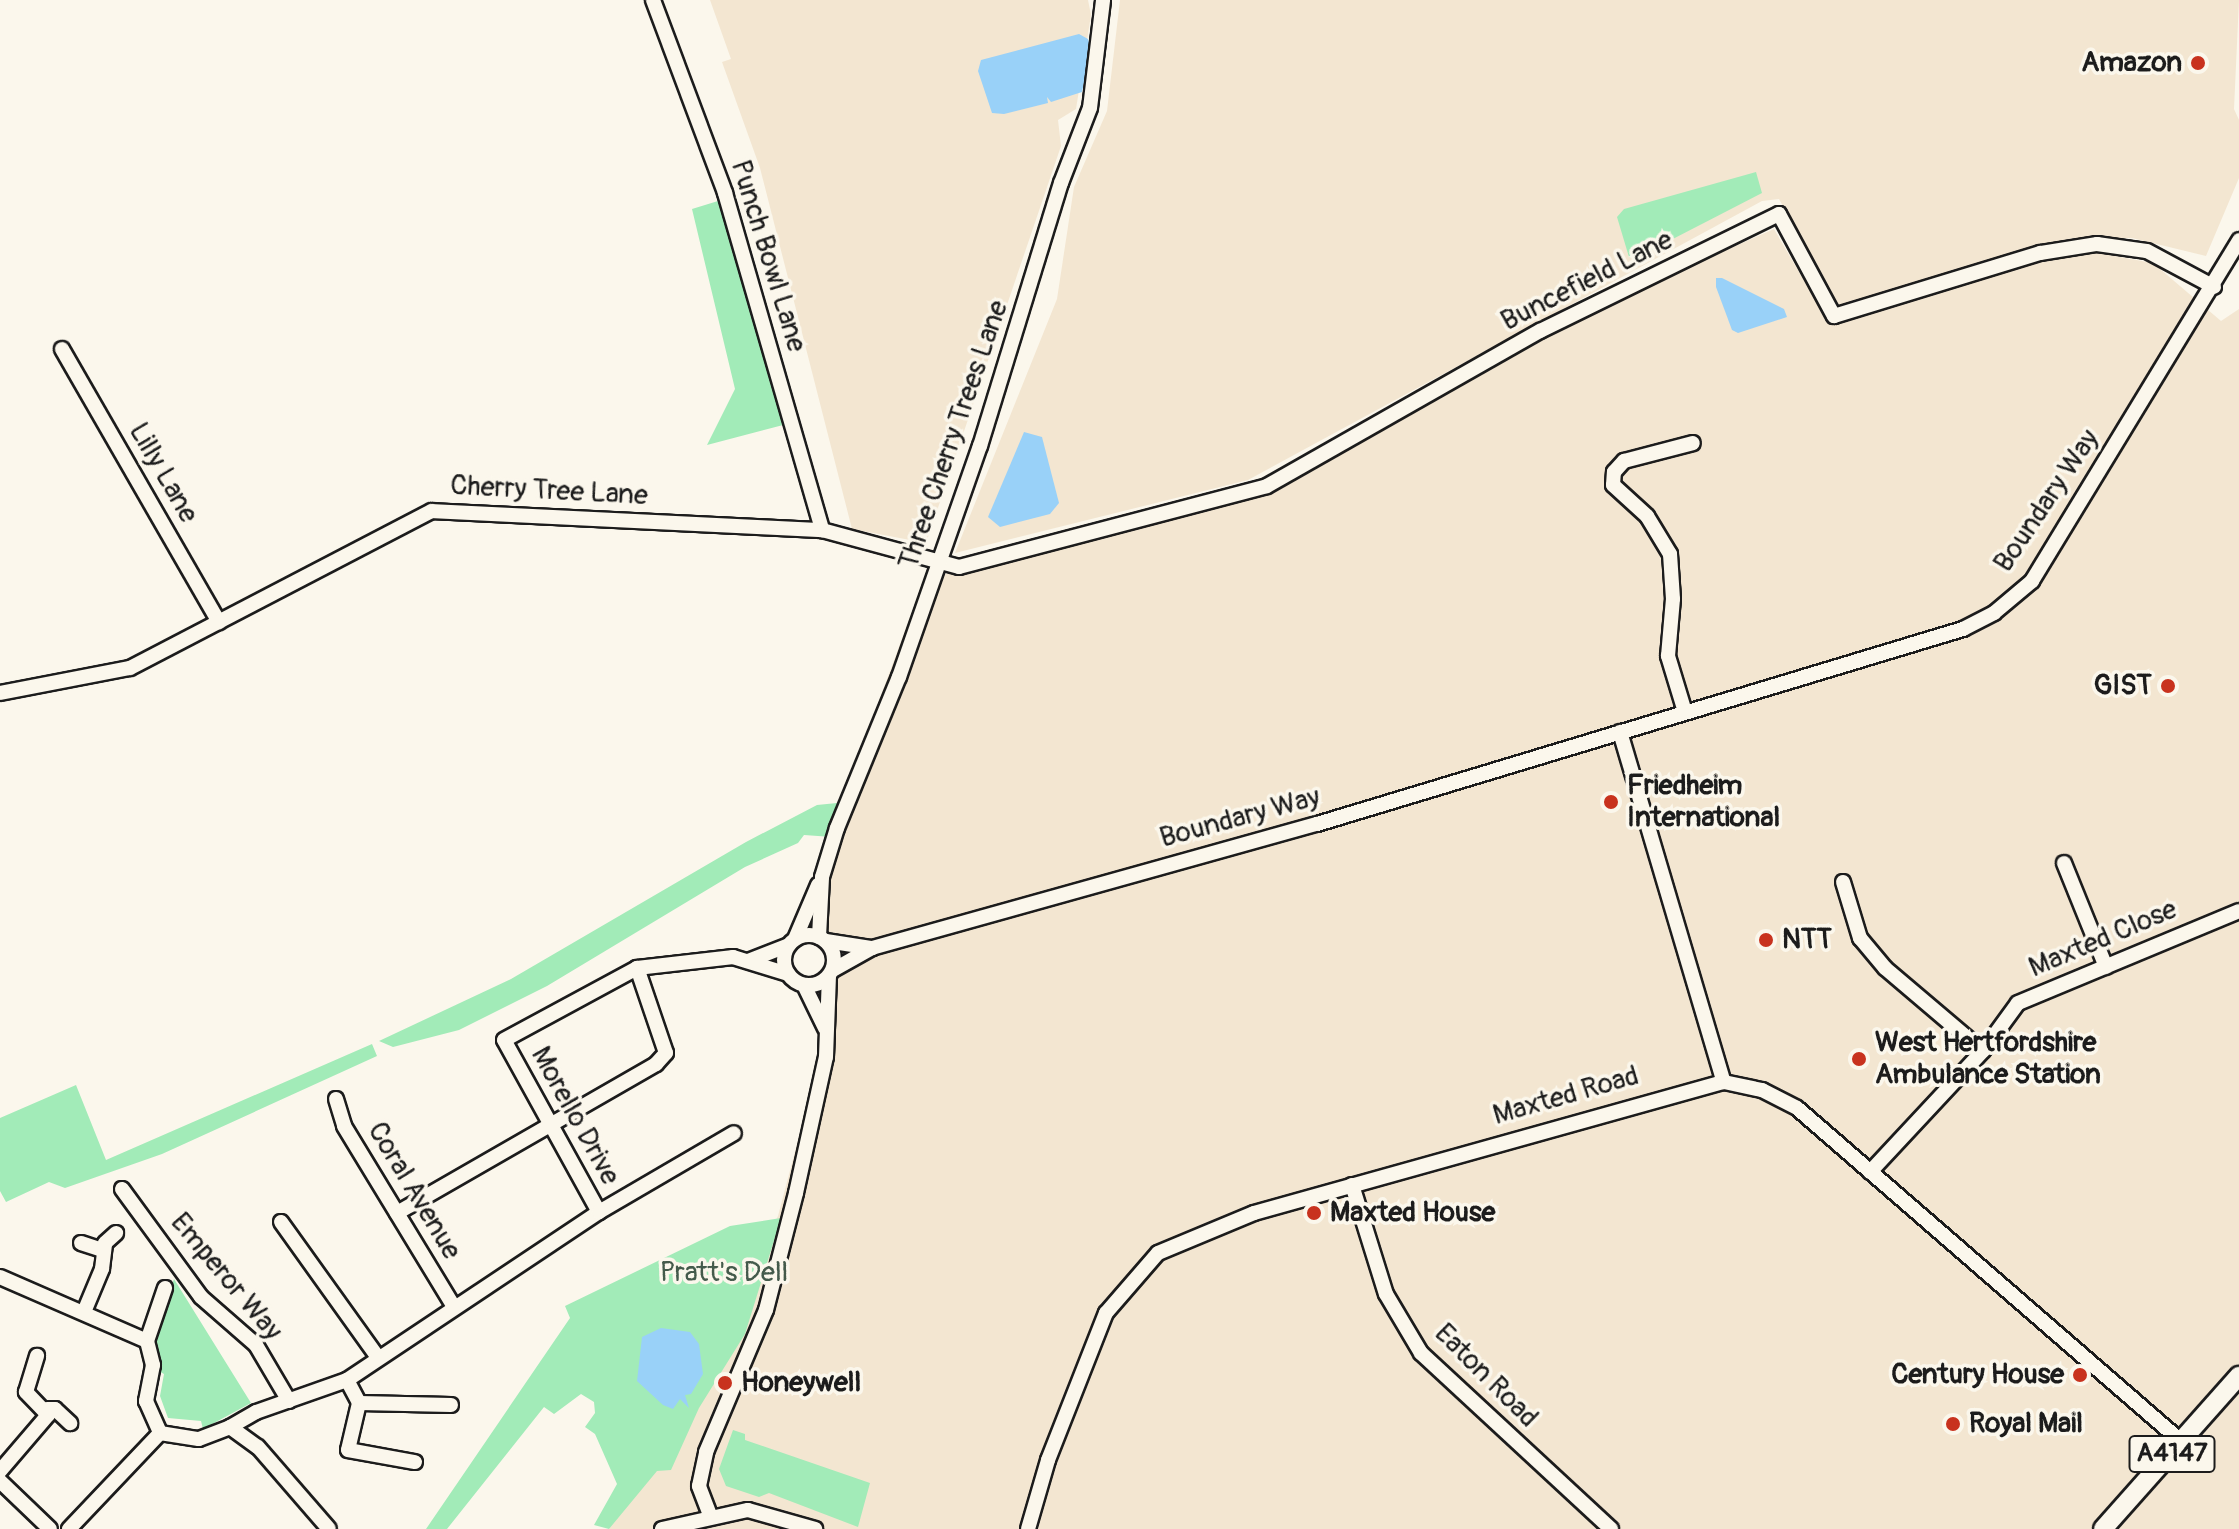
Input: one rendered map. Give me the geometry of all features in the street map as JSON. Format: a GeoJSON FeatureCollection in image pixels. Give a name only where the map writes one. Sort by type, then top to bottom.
{"type":"FeatureCollection","features":[{"type":"Feature","properties":{"kind":"main road","name":"A4147"},"geometry":{"type":"LineString","coordinates":[[2103,1529],[2183,1443],[2239,1376]]}},
{"type":"Feature","properties":{"kind":"street","name":"Punch Bowl Lane"},"geometry":{"type":"LineString","coordinates":[[653,0],[725,193],[822,530]]}},
{"type":"Feature","properties":{"kind":"street","name":"Three Cherry Trees Lane"},"geometry":{"type":"LineString","coordinates":[[788,974],[784,961],[822,877],[939,561],[1090,108],[1103,0]]}},
{"type":"Feature","properties":{"kind":"street","name":"Buncefield Lane"},"geometry":{"type":"LineString","coordinates":[[939,561],[959,567],[1267,486],[1540,331],[1779,214],[1834,316],[2040,253],[2097,244],[2147,251],[2214,287]]}},
{"type":"Feature","properties":{"kind":"street","name":"Boundary Way"},"geometry":{"type":"LineString","coordinates":[[831,974],[872,948],[1317,824],[1685,712],[1929,642],[1994,613],[2032,581],[2214,287],[2239,240]]}},
{"type":"Feature","properties":{"kind":"street","name":"Lilly Lane"},"geometry":{"type":"LineString","coordinates":[[62,349],[219,622]]}},
{"type":"Feature","properties":{"kind":"street"},"geometry":{"type":"LineString","coordinates":[[1685,712],[1668,656],[1673,599],[1670,554],[1647,516],[1613,485],[1614,472],[1624,461],[1693,443]]}},
{"type":"Feature","properties":{"kind":"street","name":"Cherry Tree Lane"},"geometry":{"type":"LineString","coordinates":[[0,693],[130,668],[432,511],[822,530],[939,561]]}},
{"type":"Feature","properties":{"kind":"street"},"geometry":{"type":"LineString","coordinates":[[1620,732],[1724,1082]]}},
{"type":"Feature","properties":{"kind":"street"},"geometry":{"type":"LineString","coordinates":[[2064,863],[2106,967]]}},
{"type":"Feature","properties":{"kind":"street","name":"Three Cherry Trees Lane"},"geometry":{"type":"LineString","coordinates":[[710,1515],[699,1486],[706,1452],[766,1310],[828,1036],[834,956],[823,939],[822,877]]}},
{"type":"Feature","properties":{"kind":"street"},"geometry":{"type":"LineString","coordinates":[[1843,882],[1860,938],[1885,968],[1983,1051]]}},
{"type":"Feature","properties":{"kind":"street","name":"Maxted Close"},"geometry":{"type":"LineString","coordinates":[[1870,1172],[1983,1051],[2018,1003],[2239,911]]}},
{"type":"Feature","properties":{"kind":"street","name":"Boundary Way"},"geometry":{"type":"LineString","coordinates":[[823,939],[872,948]]}},
{"type":"Feature","properties":{"kind":"street"},"geometry":{"type":"LineString","coordinates":[[792,942],[823,939]]}},
{"type":"Feature","properties":{"kind":"street","name":"Morello Drive"},"geometry":{"type":"LineString","coordinates":[[747,961],[792,942]]}},
{"type":"Feature","properties":{"kind":"street","name":"Morello Drive"},"geometry":{"type":"LineString","coordinates":[[160,1433],[199,1439],[347,1380],[377,1356],[599,1212],[504,1040],[637,968],[684,959],[747,961],[788,974]]}},
{"type":"Feature","properties":{"kind":"street"},"geometry":{"type":"LineString","coordinates":[[397,1213],[548,1123],[656,1064],[666,1053],[637,968]]}},
{"type":"Feature","properties":{"kind":"street"},"geometry":{"type":"LineString","coordinates":[[788,974],[804,985],[828,1036]]}},
{"type":"Feature","properties":{"kind":"street"},"geometry":{"type":"LineString","coordinates":[[804,985],[831,974]]}},
{"type":"Feature","properties":{"kind":"street","name":"Maxted Road"},"geometry":{"type":"LineString","coordinates":[[1028,1529],[1048,1460],[1106,1313],[1158,1253],[1254,1213],[1724,1082],[1762,1090],[1797,1108],[2183,1443]]}},
{"type":"Feature","properties":{"kind":"street","name":"Coral Avenue"},"geometry":{"type":"LineString","coordinates":[[336,1099],[344,1126],[454,1307]]}},
{"type":"Feature","properties":{"kind":"street"},"geometry":{"type":"LineString","coordinates":[[599,1212],[734,1133]]}},
{"type":"Feature","properties":{"kind":"street","name":"Eaton Road"},"geometry":{"type":"LineString","coordinates":[[1352,1185],[1386,1294],[1421,1353],[1611,1529]]}},
{"type":"Feature","properties":{"kind":"street","name":"Emperor Way"},"geometry":{"type":"LineString","coordinates":[[122,1189],[201,1297],[256,1345],[289,1401]]}},
{"type":"Feature","properties":{"kind":"street"},"geometry":{"type":"LineString","coordinates":[[281,1222],[377,1356]]}},
{"type":"Feature","properties":{"kind":"street"},"geometry":{"type":"LineString","coordinates":[[84,1312],[102,1269],[102,1250],[116,1233]]}},
{"type":"Feature","properties":{"kind":"street"},"geometry":{"type":"LineString","coordinates":[[81,1243],[102,1250]]}},
{"type":"Feature","properties":{"kind":"street"},"geometry":{"type":"LineString","coordinates":[[0,1277],[147,1341]]}},
{"type":"Feature","properties":{"kind":"street"},"geometry":{"type":"LineString","coordinates":[[69,1529],[160,1433],[146,1401],[153,1365],[147,1341],[165,1288]]}},
{"type":"Feature","properties":{"kind":"street"},"geometry":{"type":"LineString","coordinates":[[37,1356],[26,1392],[47,1409],[55,1409],[70,1423]]}},
{"type":"Feature","properties":{"kind":"street"},"geometry":{"type":"LineString","coordinates":[[347,1380],[359,1403],[348,1450],[415,1462]]}},
{"type":"Feature","properties":{"kind":"street"},"geometry":{"type":"LineString","coordinates":[[359,1403],[451,1405]]}},
{"type":"Feature","properties":{"kind":"street"},"geometry":{"type":"LineString","coordinates":[[0,1471],[45,1422],[47,1409]]}},
{"type":"Feature","properties":{"kind":"street"},"geometry":{"type":"LineString","coordinates":[[230,1427],[245,1436],[329,1529]]}},
{"type":"Feature","properties":{"kind":"street"},"geometry":{"type":"LineString","coordinates":[[0,1481],[50,1529]]}},
{"type":"Feature","properties":{"kind":"street"},"geometry":{"type":"LineString","coordinates":[[662,1529],[710,1515],[748,1510],[815,1529]]}},
{"type":"Feature","properties":{"kind":"shaded area"},"geometry":{"type":"Polygon","coordinates":[[[710,0],[1088,0],[1091,15],[1076,109],[1058,120],[1061,146],[926,543],[852,529],[760,168],[722,62],[731,59],[710,0]]]}},
{"type":"Feature","properties":{"kind":"shaded area"},"geometry":{"type":"Polygon","coordinates":[[[1120,0],[2239,0],[2234,109],[2239,120],[2239,178],[2206,256],[2132,238],[2073,238],[1838,306],[1779,199],[1762,201],[1248,480],[955,553],[1057,299],[1074,187],[1107,111],[1120,0]]]}},
{"type":"Feature","properties":{"kind":"shaded area"},"geometry":{"type":"Polygon","coordinates":[[[1774,229],[1828,322],[2051,256],[2087,251],[2153,263],[2221,321],[2239,309],[2239,1529],[609,1529],[778,1216],[824,1042],[833,825],[926,574],[954,574],[1271,492],[1617,298],[1774,229]]]}},
{"type":"Feature","properties":{"kind":"green space"},"geometry":{"type":"Polygon","coordinates":[[[1756,172],[1762,193],[1636,258],[1629,257],[1617,217],[1624,209],[1756,172]]]}},
{"type":"Feature","properties":{"kind":"green space"},"geometry":{"type":"Polygon","coordinates":[[[718,201],[787,424],[707,445],[735,389],[692,209],[718,201]]]}},
{"type":"Feature","properties":{"kind":"green space"},"geometry":{"type":"Polygon","coordinates":[[[837,803],[832,837],[804,835],[798,843],[745,867],[547,986],[459,1030],[393,1047],[379,1041],[511,979],[746,842],[817,805],[837,803]]]}},
{"type":"Feature","properties":{"kind":"green space"},"geometry":{"type":"Polygon","coordinates":[[[372,1044],[377,1056],[162,1154],[65,1188],[49,1182],[6,1202],[0,1191],[0,1118],[76,1085],[106,1160],[372,1044]]]}},
{"type":"Feature","properties":{"kind":"green space","name":"Pratt's Dell"},"geometry":{"type":"Polygon","coordinates":[[[781,1218],[745,1334],[699,1408],[671,1470],[657,1471],[609,1529],[594,1525],[617,1484],[595,1434],[585,1427],[595,1413],[594,1402],[581,1394],[554,1414],[544,1407],[447,1529],[426,1529],[570,1318],[565,1306],[730,1226],[781,1218]]]}},
{"type":"Feature","properties":{"kind":"green space"},"geometry":{"type":"Polygon","coordinates":[[[174,1279],[251,1403],[203,1429],[201,1421],[168,1418],[160,1396],[164,1374],[155,1369],[153,1338],[174,1279]]]}},
{"type":"Feature","properties":{"kind":"green space"},"geometry":{"type":"Polygon","coordinates":[[[733,1430],[745,1434],[745,1440],[870,1483],[858,1527],[769,1493],[759,1497],[726,1486],[719,1469],[733,1430]]]}},
{"type":"Feature","properties":{"kind":"water"},"geometry":{"type":"Polygon","coordinates":[[[1079,34],[1088,39],[1091,48],[1082,92],[1051,102],[1047,97],[1048,103],[1004,114],[992,113],[978,71],[981,60],[1079,34]]]}},
{"type":"Feature","properties":{"kind":"water"},"geometry":{"type":"Polygon","coordinates":[[[1716,278],[1722,278],[1784,309],[1787,317],[1738,333],[1732,330],[1716,287],[1716,278]]]}},
{"type":"Feature","properties":{"kind":"water"},"geometry":{"type":"Polygon","coordinates":[[[1024,432],[1042,437],[1059,503],[1050,514],[1000,527],[988,517],[1024,432]]]}},
{"type":"Feature","properties":{"kind":"water"},"geometry":{"type":"Polygon","coordinates":[[[661,1328],[690,1332],[699,1344],[703,1374],[691,1394],[685,1395],[689,1408],[680,1399],[673,1409],[663,1405],[637,1381],[642,1337],[661,1328]]]}},
{"type":"Feature","properties":{"kind":"place","name":"Amazon"},"geometry":{"type":"Point","coordinates":[2198,63]}},
{"type":"Feature","properties":{"kind":"place","name":"GIST"},"geometry":{"type":"Point","coordinates":[2168,686]}},
{"type":"Feature","properties":{"kind":"place","name":"Friedheim International"},"geometry":{"type":"Point","coordinates":[1611,802]}},
{"type":"Feature","properties":{"kind":"place","name":"NTT"},"geometry":{"type":"Point","coordinates":[1766,940]}},
{"type":"Feature","properties":{"kind":"place","name":"West Hertfordshire Ambulance Station"},"geometry":{"type":"Point","coordinates":[1859,1059]}},
{"type":"Feature","properties":{"kind":"place","name":"Maxted House"},"geometry":{"type":"Point","coordinates":[1314,1213]}},
{"type":"Feature","properties":{"kind":"place","name":"Century House"},"geometry":{"type":"Point","coordinates":[2080,1375]}},
{"type":"Feature","properties":{"kind":"place","name":"Honeywell"},"geometry":{"type":"Point","coordinates":[725,1383]}},
{"type":"Feature","properties":{"kind":"place","name":"Royal Mail"},"geometry":{"type":"Point","coordinates":[1953,1424]}}]}
